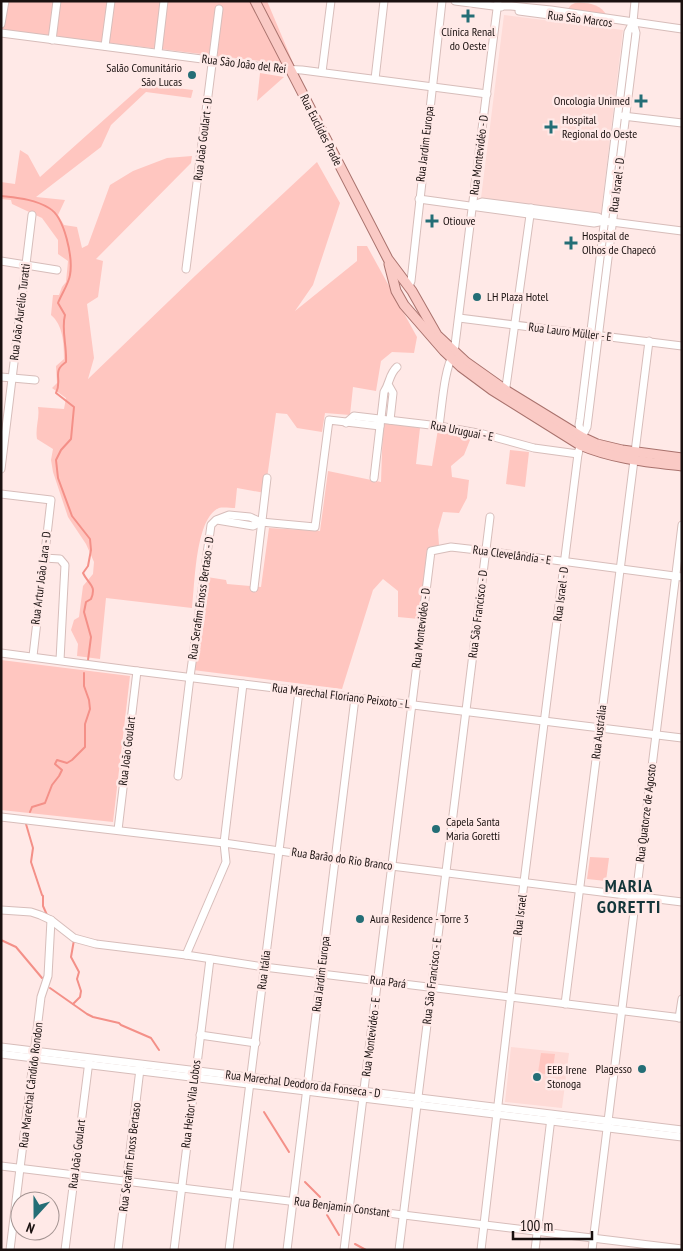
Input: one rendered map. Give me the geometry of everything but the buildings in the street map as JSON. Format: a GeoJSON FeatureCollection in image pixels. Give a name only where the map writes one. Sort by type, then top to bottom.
{"type":"FeatureCollection","features":[{"type":"Feature","properties":{"kind":"main road","name":"Rua Euclides Prade"},"geometry":{"type":"LineString","coordinates":[[255,1],[388,259],[418,302],[437,335],[453,355]]}},
{"type":"Feature","properties":{"kind":"main road","name":"Rua Euclides Prade"},"geometry":{"type":"LineString","coordinates":[[388,259],[395,288],[406,308],[453,355],[505,394],[580,445]]}},
{"type":"Feature","properties":{"kind":"main road"},"geometry":{"type":"LineString","coordinates":[[395,288],[400,283],[407,286]]}},
{"type":"Feature","properties":{"kind":"main road"},"geometry":{"type":"LineString","coordinates":[[406,308],[414,309],[418,302]]}},
{"type":"Feature","properties":{"kind":"main road","name":"Rua Uruguai - E"},"geometry":{"type":"LineString","coordinates":[[580,445],[599,444],[635,456],[682,466]]}},
{"type":"Feature","properties":{"kind":"main road","name":"Rua Uruguai - E"},"geometry":{"type":"LineString","coordinates":[[635,456],[682,458]]}},
{"type":"Feature","properties":{"kind":"street"},"geometry":{"type":"LineString","coordinates":[[1,24],[5,1]]}},
{"type":"Feature","properties":{"kind":"street"},"geometry":{"type":"LineString","coordinates":[[52,40],[57,1]]}},
{"type":"Feature","properties":{"kind":"street"},"geometry":{"type":"LineString","coordinates":[[105,46],[111,1]]}},
{"type":"Feature","properties":{"kind":"street"},"geometry":{"type":"LineString","coordinates":[[158,52],[164,1]]}},
{"type":"Feature","properties":{"kind":"street"},"geometry":{"type":"LineString","coordinates":[[322,72],[331,1]]}},
{"type":"Feature","properties":{"kind":"street"},"geometry":{"type":"LineString","coordinates":[[375,79],[384,1]]}},
{"type":"Feature","properties":{"kind":"street","name":"Rua Jardim Europa"},"geometry":{"type":"LineString","coordinates":[[407,286],[411,281],[442,1]]}},
{"type":"Feature","properties":{"kind":"street","name":"Rua São Marcos"},"geometry":{"type":"LineString","coordinates":[[455,1],[498,4],[510,10],[592,18],[621,24],[633,22],[682,29]]}},
{"type":"Feature","properties":{"kind":"street"},"geometry":{"type":"LineString","coordinates":[[550,13],[553,1]]}},
{"type":"Feature","properties":{"kind":"street","name":"Rua Israel - D"},"geometry":{"type":"LineString","coordinates":[[545,721],[580,445],[579,426],[612,222],[628,66],[636,33],[633,22],[635,1]]}},
{"type":"Feature","properties":{"kind":"street","name":"Rua Montevidéo - D"},"geometry":{"type":"LineString","coordinates":[[440,426],[448,368],[453,355],[459,318],[498,4]]}},
{"type":"Feature","properties":{"kind":"street","name":"Rua João Goulart - D"},"geometry":{"type":"LineString","coordinates":[[186,269],[219,9]]}},
{"type":"Feature","properties":{"kind":"street","name":"Rua São João del Rei"},"geometry":{"type":"LineString","coordinates":[[1,33],[487,94]]}},
{"type":"Feature","properties":{"kind":"street"},"geometry":{"type":"LineString","coordinates":[[622,116],[682,123]]}},
{"type":"Feature","properties":{"kind":"street","name":"Rua Israel - D"},"geometry":{"type":"LineString","coordinates":[[594,335],[604,221],[622,116]]}},
{"type":"Feature","properties":{"kind":"street"},"geometry":{"type":"LineString","coordinates":[[419,199],[473,205],[484,209],[530,211],[597,223],[604,221],[682,231]]}},
{"type":"Feature","properties":{"kind":"street"},"geometry":{"type":"LineString","coordinates":[[505,394],[516,325],[530,211]]}},
{"type":"Feature","properties":{"kind":"street","name":"Rua João Aurélio Turatti"},"geometry":{"type":"LineString","coordinates":[[1,469],[32,215]]}},
{"type":"Feature","properties":{"kind":"street"},"geometry":{"type":"LineString","coordinates":[[1,261],[57,270]]}},
{"type":"Feature","properties":{"kind":"street","name":"Rua Lauro Müller - E"},"geometry":{"type":"LineString","coordinates":[[459,318],[682,346]]}},
{"type":"Feature","properties":{"kind":"street","name":"Rua Austrália"},"geometry":{"type":"LineString","coordinates":[[565,1004],[648,342]]}},
{"type":"Feature","properties":{"kind":"street"},"geometry":{"type":"LineString","coordinates":[[374,478],[386,389],[391,373],[397,367]]}},
{"type":"Feature","properties":{"kind":"street"},"geometry":{"type":"LineString","coordinates":[[1,377],[35,380]]}},
{"type":"Feature","properties":{"kind":"street"},"geometry":{"type":"LineString","coordinates":[[386,389],[393,393],[390,420]]}},
{"type":"Feature","properties":{"kind":"street","name":"Rua Uruguai - E"},"geometry":{"type":"LineString","coordinates":[[261,522],[315,527],[329,420],[346,423],[381,423],[390,420],[440,426],[498,438],[534,448],[580,445]]}},
{"type":"Feature","properties":{"kind":"street"},"geometry":{"type":"LineString","coordinates":[[254,588],[266,478]]}},
{"type":"Feature","properties":{"kind":"street","name":"Rua Artur João Lara - D"},"geometry":{"type":"LineString","coordinates":[[1,494],[51,500],[33,656]]}},
{"type":"Feature","properties":{"kind":"street","name":"Rua Serafim Enoss Bertaso - D"},"geometry":{"type":"LineString","coordinates":[[178,776],[211,525],[216,520],[229,514],[250,517],[261,522]]}},
{"type":"Feature","properties":{"kind":"street","name":"Rua São Francisco - D"},"geometry":{"type":"LineString","coordinates":[[465,712],[490,516]]}},
{"type":"Feature","properties":{"kind":"street","name":"Rua Quatorze de Agosto"},"geometry":{"type":"LineString","coordinates":[[592,1250],[635,896],[679,576],[682,525]]}},
{"type":"Feature","properties":{"kind":"street","name":"Rua Clevelândia - E"},"geometry":{"type":"LineString","coordinates":[[431,551],[451,547],[679,576]]}},
{"type":"Feature","properties":{"kind":"street","name":"Rua Montevidéo - D"},"geometry":{"type":"LineString","coordinates":[[412,705],[431,551]]}},
{"type":"Feature","properties":{"kind":"street"},"geometry":{"type":"LineString","coordinates":[[44,558],[60,559],[65,564],[60,660]]}},
{"type":"Feature","properties":{"kind":"street","name":"Rua Marechal Floriano Peixoto - L"},"geometry":{"type":"LineString","coordinates":[[1,652],[137,671],[682,738]]}},
{"type":"Feature","properties":{"kind":"street","name":"Rua João Goulart"},"geometry":{"type":"LineString","coordinates":[[118,830],[137,671]]}},
{"type":"Feature","properties":{"kind":"street"},"geometry":{"type":"LineString","coordinates":[[186,955],[224,867],[226,851],[224,843],[243,684]]}},
{"type":"Feature","properties":{"kind":"street","name":"Rua Itália"},"geometry":{"type":"LineString","coordinates":[[229,1250],[299,691]]}},
{"type":"Feature","properties":{"kind":"street","name":"Rua Jardim Europa"},"geometry":{"type":"LineString","coordinates":[[287,1250],[355,698]]}},
{"type":"Feature","properties":{"kind":"street","name":"Rua Montevidéo - E"},"geometry":{"type":"LineString","coordinates":[[344,1250],[412,705]]}},
{"type":"Feature","properties":{"kind":"street","name":"Rua São Francisco - E"},"geometry":{"type":"LineString","coordinates":[[400,1250],[465,712]]}},
{"type":"Feature","properties":{"kind":"street","name":"Rua Israel"},"geometry":{"type":"LineString","coordinates":[[481,1250],[524,882],[545,721]]}},
{"type":"Feature","properties":{"kind":"street","name":"Rua Barão do Rio Branco"},"geometry":{"type":"LineString","coordinates":[[1,817],[224,843],[335,859],[682,902]]}},
{"type":"Feature","properties":{"kind":"street","name":"Rua Pará"},"geometry":{"type":"LineString","coordinates":[[1,910],[31,912],[51,920],[74,938],[96,944],[210,958],[264,967],[680,1018]]}},
{"type":"Feature","properties":{"kind":"street","name":"Rua Marechal Cândido Rondon"},"geometry":{"type":"LineString","coordinates":[[10,1250],[41,997],[48,976],[51,920]]}},
{"type":"Feature","properties":{"kind":"street","name":"Rua Heitor Vila Lobos"},"geometry":{"type":"LineString","coordinates":[[174,1250],[210,958]]}},
{"type":"Feature","properties":{"kind":"street"},"geometry":{"type":"LineString","coordinates":[[680,1018],[682,999]]}},
{"type":"Feature","properties":{"kind":"street"},"geometry":{"type":"LineString","coordinates":[[200,1035],[256,1043]]}},
{"type":"Feature","properties":{"kind":"street","name":"Rua Marechal Deodoro da Fonseca - D"},"geometry":{"type":"LineString","coordinates":[[1,1047],[34,1055]]}},
{"type":"Feature","properties":{"kind":"street","name":"Rua Marechal Deodoro da Fonseca - D"},"geometry":{"type":"LineString","coordinates":[[1,1054],[34,1055],[89,1061],[577,1120],[682,1137]]}},
{"type":"Feature","properties":{"kind":"street","name":"Rua João Goulart"},"geometry":{"type":"LineString","coordinates":[[65,1250],[89,1061]]}},
{"type":"Feature","properties":{"kind":"street","name":"Rua Serafim Enoss Bertaso"},"geometry":{"type":"LineString","coordinates":[[118,1250],[141,1068]]}},
{"type":"Feature","properties":{"kind":"street"},"geometry":{"type":"LineString","coordinates":[[535,1250],[551,1118]]}},
{"type":"Feature","properties":{"kind":"street"},"geometry":{"type":"LineString","coordinates":[[608,1125],[618,1122],[682,1130]]}},
{"type":"Feature","properties":{"kind":"street","name":"Rua Benjamin Constant"},"geometry":{"type":"LineString","coordinates":[[1,1166],[127,1183],[293,1201],[682,1249]]}},
{"type":"Feature","properties":{"kind":"shaded area"},"geometry":{"type":"Polygon","coordinates":[[[1,1],[267,1],[294,65],[1,30],[1,1]]]}},
{"type":"Feature","properties":{"kind":"shaded area"},"geometry":{"type":"Polygon","coordinates":[[[575,3],[597,6],[607,16],[566,11],[575,3]]]}},
{"type":"Feature","properties":{"kind":"shaded area","name":"Hospital Regional do Oeste"},"geometry":{"type":"Polygon","coordinates":[[[504,15],[623,30],[601,213],[481,198],[504,15]]]}},
{"type":"Feature","properties":{"kind":"shaded area"},"geometry":{"type":"Polygon","coordinates":[[[260,73],[284,77],[257,101],[260,73]]]}},
{"type":"Feature","properties":{"kind":"shaded area"},"geometry":{"type":"Polygon","coordinates":[[[144,84],[193,90],[191,98],[146,92],[111,125],[101,147],[36,197],[65,200],[58,215],[64,225],[77,227],[82,248],[88,245],[110,185],[133,171],[167,158],[192,156],[191,163],[96,259],[103,261],[98,297],[87,304],[94,358],[88,379],[317,162],[340,203],[313,285],[295,311],[357,261],[357,246],[367,246],[417,337],[414,353],[392,352],[381,361],[376,391],[353,387],[350,415],[325,413],[322,432],[297,428],[287,414],[276,413],[265,493],[237,488],[235,508],[219,508],[211,514],[201,538],[192,608],[106,598],[100,659],[77,656],[78,644],[71,630],[74,620],[79,617],[83,586],[93,574],[94,562],[86,544],[68,517],[53,472],[51,460],[53,449],[37,439],[38,407],[64,409],[66,398],[52,388],[57,383],[56,366],[64,359],[64,353],[60,329],[51,315],[53,295],[59,295],[66,282],[68,261],[58,254],[58,240],[42,218],[12,204],[11,200],[1,199],[1,182],[15,184],[20,150],[28,155],[40,177],[144,84]]]}},
{"type":"Feature","properties":{"kind":"shaded area"},"geometry":{"type":"Polygon","coordinates":[[[383,422],[420,428],[416,464],[432,466],[438,429],[458,432],[470,440],[464,455],[451,466],[452,477],[469,480],[467,498],[459,513],[443,512],[438,530],[439,545],[427,550],[419,619],[398,617],[398,591],[383,579],[373,590],[342,689],[193,670],[207,577],[226,580],[227,584],[261,587],[269,528],[320,531],[328,471],[381,482],[383,422]]]}},
{"type":"Feature","properties":{"kind":"shaded area"},"geometry":{"type":"Polygon","coordinates":[[[510,450],[529,452],[525,487],[506,484],[510,450]]]}},
{"type":"Feature","properties":{"kind":"shaded area"},"geometry":{"type":"Polygon","coordinates":[[[1,660],[130,676],[113,822],[1,810],[1,660]]]}},
{"type":"Feature","properties":{"kind":"shaded area"},"geometry":{"type":"Polygon","coordinates":[[[590,857],[609,858],[606,881],[587,879],[590,857]]]}},
{"type":"Feature","properties":{"kind":"shaded area","name":"EEB Irene Stonoga"},"geometry":{"type":"Polygon","coordinates":[[[511,1047],[569,1053],[562,1108],[505,1102],[511,1047]]]}},
{"type":"Feature","properties":{"kind":"shaded area"},"geometry":{"type":"Polygon","coordinates":[[[541,1053],[555,1054],[552,1075],[538,1073],[541,1053]]]}},
{"type":"Feature","properties":{"kind":"waterway"},"geometry":{"type":"LineString","coordinates":[[1,196],[20,198],[49,208],[55,213],[67,238],[71,268],[68,282],[58,303],[65,315],[66,362],[59,369],[56,393],[74,407],[71,439],[61,450],[56,460],[58,478],[72,516],[90,539],[91,550],[88,566],[83,573],[93,591],[91,599],[86,602],[84,612],[91,637],[88,660]]}},
{"type":"Feature","properties":{"kind":"waterway"},"geometry":{"type":"LineString","coordinates":[[30,812],[32,807],[45,803],[52,785],[62,770],[55,764],[57,760],[67,763],[85,747],[85,724],[90,709],[84,686],[84,673]]}},
{"type":"Feature","properties":{"kind":"waterway"},"geometry":{"type":"LineString","coordinates":[[26,824],[33,848],[31,862],[43,896],[43,906],[47,915]]}},
{"type":"Feature","properties":{"kind":"waterway"},"geometry":{"type":"LineString","coordinates":[[1,940],[16,947],[42,978]]}},
{"type":"Feature","properties":{"kind":"waterway"},"geometry":{"type":"LineString","coordinates":[[73,1004],[80,997],[81,991],[77,979],[79,972],[71,957],[74,940]]}},
{"type":"Feature","properties":{"kind":"waterway"},"geometry":{"type":"LineString","coordinates":[[50,988],[93,1017],[119,1023],[151,1038],[159,1050]]}},
{"type":"Feature","properties":{"kind":"waterway"},"geometry":{"type":"LineString","coordinates":[[264,1112],[289,1152]]}},
{"type":"Feature","properties":{"kind":"waterway"},"geometry":{"type":"LineString","coordinates":[[305,1182],[320,1197]]}},
{"type":"Feature","properties":{"kind":"waterway"},"geometry":{"type":"LineString","coordinates":[[327,1215],[339,1235]]}},
{"type":"Feature","properties":{"kind":"waterway"},"geometry":{"type":"LineString","coordinates":[[355,1244],[366,1250]]}},
{"type":"Feature","properties":{"kind":"place","name":"Clínica Renal do Oeste"},"geometry":{"type":"Point","coordinates":[468,16]}},
{"type":"Feature","properties":{"kind":"place","name":"Salão Comunitário São Lucas"},"geometry":{"type":"Point","coordinates":[192,75]}},
{"type":"Feature","properties":{"kind":"place","name":"Oncologia Unimed"},"geometry":{"type":"Point","coordinates":[641,101]}},
{"type":"Feature","properties":{"kind":"place","name":"Hospital Regional do Oeste"},"geometry":{"type":"Point","coordinates":[551,127]}},
{"type":"Feature","properties":{"kind":"place","name":"Otiouve"},"geometry":{"type":"Point","coordinates":[432,221]}},
{"type":"Feature","properties":{"kind":"place","name":"Hospital de Olhos de Chapecó"},"geometry":{"type":"Point","coordinates":[571,243]}},
{"type":"Feature","properties":{"kind":"place","name":"LH Plaza Hotel"},"geometry":{"type":"Point","coordinates":[477,297]}},
{"type":"Feature","properties":{"kind":"place","name":"Capela Santa Maria Goretti"},"geometry":{"type":"Point","coordinates":[436,829]}},
{"type":"Feature","properties":{"kind":"place","name":"Aura Residence - Torre 3"},"geometry":{"type":"Point","coordinates":[360,919]}},
{"type":"Feature","properties":{"kind":"place","name":"Plagesso"},"geometry":{"type":"Point","coordinates":[642,1069]}},
{"type":"Feature","properties":{"kind":"place","name":"EEB Irene Stonoga"},"geometry":{"type":"Point","coordinates":[537,1077]}},
{"type":"Feature","properties":{"kind":"district","name":"MARIA GORETTI"},"geometry":{"type":"Point","coordinates":[629,896]}}]}
